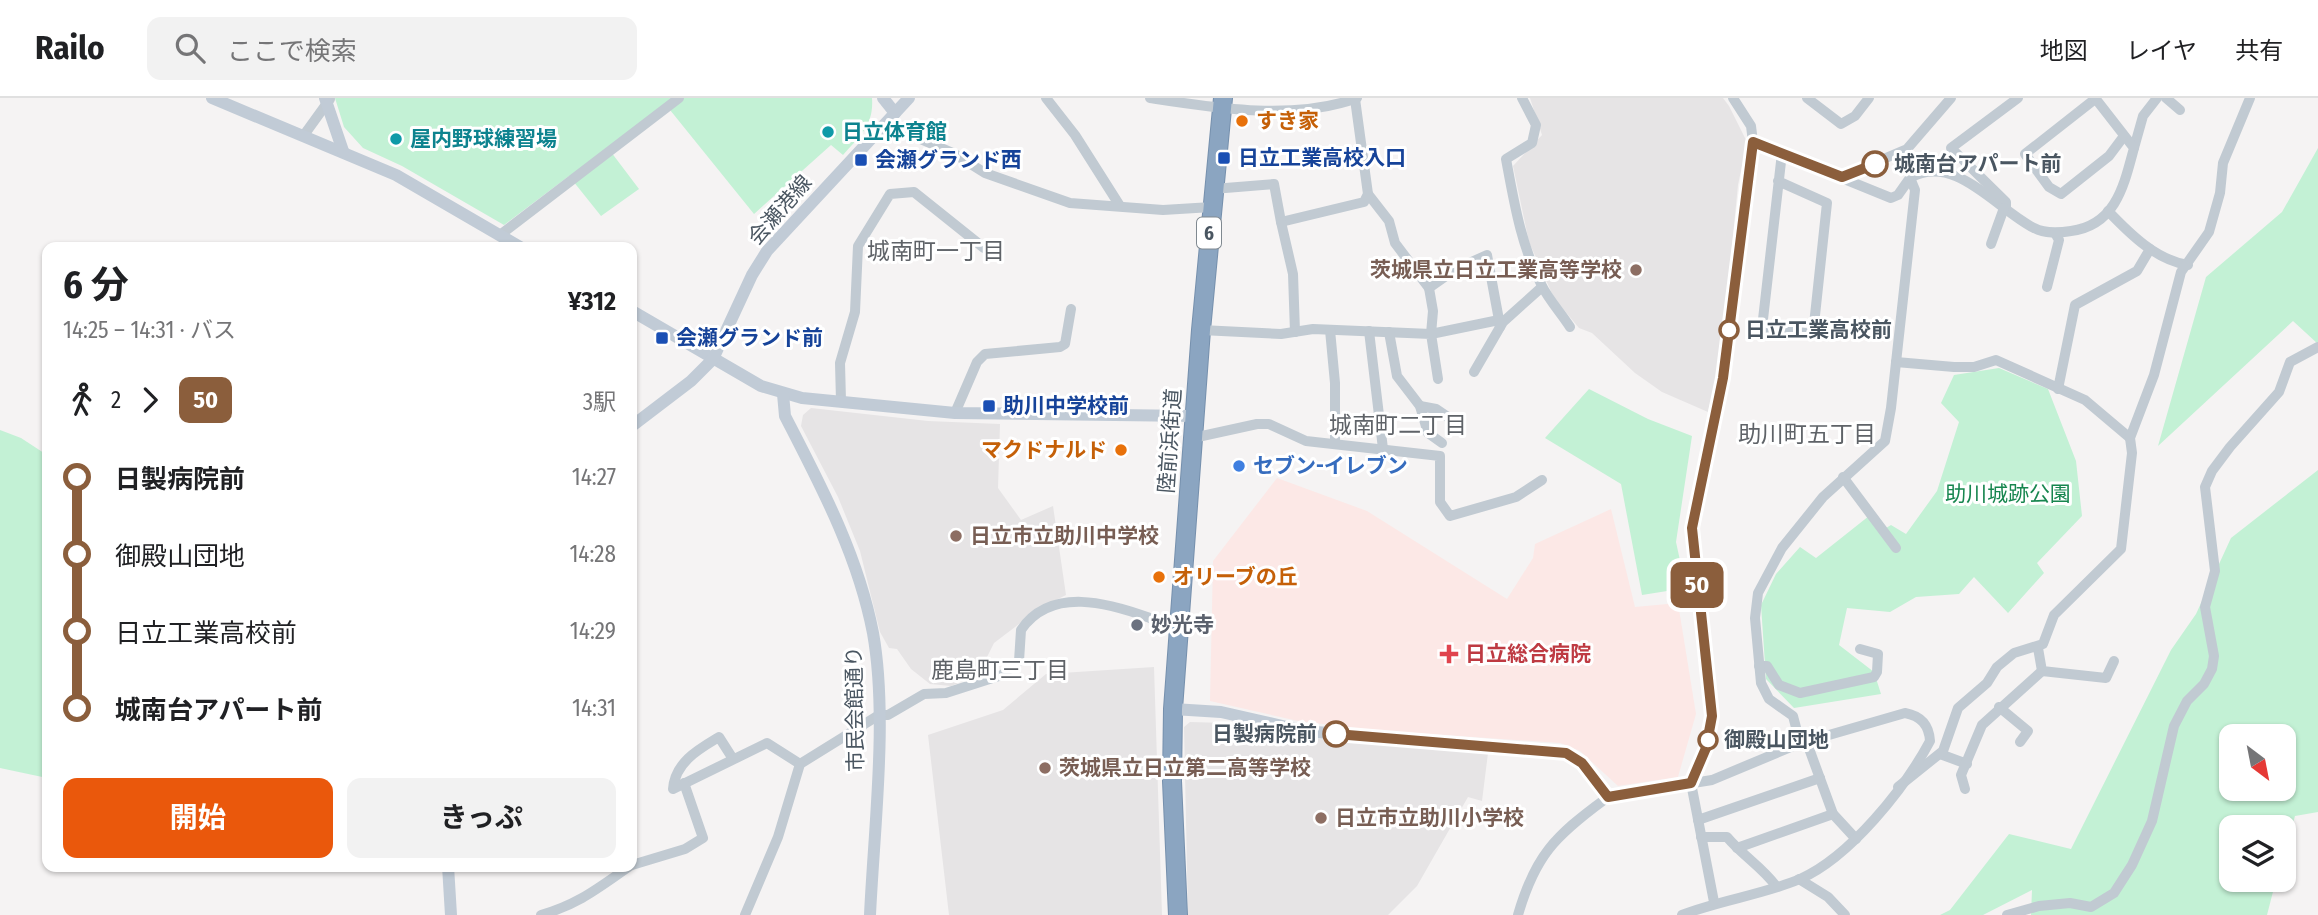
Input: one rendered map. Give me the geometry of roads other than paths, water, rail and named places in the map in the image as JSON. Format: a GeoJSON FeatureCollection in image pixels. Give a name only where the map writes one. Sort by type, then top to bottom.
{"type":"FeatureCollection","features":[{"type":"Feature","properties":{"kind":"highway","name":"陸前浜街道"},"geometry":{"type":"LineString","coordinates":[[1178,915],[1172,781],[1173,709],[1194,416],[1222,104]]}},
{"type":"Feature","properties":{"kind":"street"},"geometry":{"type":"LineString","coordinates":[[212,98],[396,175],[512,242]]}},
{"type":"Feature","properties":{"kind":"street"},"geometry":{"type":"LineString","coordinates":[[500,235],[679,98]]}},
{"type":"Feature","properties":{"kind":"street"},"geometry":{"type":"LineString","coordinates":[[883,98],[895,113]]}},
{"type":"Feature","properties":{"kind":"street","name":"会瀬港線"},"geometry":{"type":"LineString","coordinates":[[713,359],[752,275],[767,251],[909,98]]}},
{"type":"Feature","properties":{"kind":"street"},"geometry":{"type":"LineString","coordinates":[[1046,98],[1075,135],[1120,206]]}},
{"type":"Feature","properties":{"kind":"street"},"geometry":{"type":"LineString","coordinates":[[1150,98],[1301,110],[1356,98],[1368,194],[1389,221],[1395,243],[1429,288],[1433,311],[1431,334],[1438,379]]}},
{"type":"Feature","properties":{"kind":"street"},"geometry":{"type":"LineString","coordinates":[[1522,98],[1536,125],[1532,143],[1506,159],[1522,239],[1542,287],[1570,327]]}},
{"type":"Feature","properties":{"kind":"street"},"geometry":{"type":"LineString","coordinates":[[1710,908],[1702,837],[1691,783],[1706,748],[1712,716],[1692,528],[1723,378],[1753,142],[1751,126],[1733,98]]}},
{"type":"Feature","properties":{"kind":"street"},"geometry":{"type":"LineString","coordinates":[[1807,98],[1841,124],[1855,116],[1869,98]]}},
{"type":"Feature","properties":{"kind":"street"},"geometry":{"type":"LineString","coordinates":[[1842,177],[1907,149],[1951,98]]}},
{"type":"Feature","properties":{"kind":"street"},"geometry":{"type":"LineString","coordinates":[[1992,244],[2006,202],[1951,148],[2018,98]]}},
{"type":"Feature","properties":{"kind":"street"},"geometry":{"type":"LineString","coordinates":[[2124,136],[2109,156],[2061,194],[2049,187],[2025,154],[2095,98],[2134,148]]}},
{"type":"Feature","properties":{"kind":"street"},"geometry":{"type":"LineString","coordinates":[[1753,142],[1891,198],[1898,195],[1910,178],[1934,171],[1954,175],[2035,229],[2055,233],[2085,229],[2100,220],[2121,197],[2143,116],[2157,98]]}},
{"type":"Feature","properties":{"kind":"street"},"geometry":{"type":"LineString","coordinates":[[2166,98],[2180,110]]}},
{"type":"Feature","properties":{"kind":"street"},"geometry":{"type":"LineString","coordinates":[[1898,787],[1940,754],[1958,708],[1987,683],[1997,667],[2014,653],[2038,648],[2043,644],[2053,615],[2121,549],[2133,453],[2130,438],[2154,375],[2181,272],[2208,232],[2220,192],[2224,163],[2250,98]]}},
{"type":"Feature","properties":{"kind":"street"},"geometry":{"type":"LineString","coordinates":[[304,135],[327,100]]}},
{"type":"Feature","properties":{"kind":"street"},"geometry":{"type":"LineString","coordinates":[[327,100],[343,151]]}},
{"type":"Feature","properties":{"kind":"street"},"geometry":{"type":"LineString","coordinates":[[885,124],[934,144],[985,173],[1070,204],[1163,210],[1212,207]]}},
{"type":"Feature","properties":{"kind":"street"},"geometry":{"type":"LineString","coordinates":[[1778,181],[1826,203],[1813,334],[1762,328],[1778,181],[1782,153]]}},
{"type":"Feature","properties":{"kind":"street"},"geometry":{"type":"LineString","coordinates":[[1791,747],[1798,734],[1797,722],[1765,694],[1759,666],[1755,618],[1758,593],[1768,570],[1823,496],[1885,440],[1915,200],[1910,178]]}},
{"type":"Feature","properties":{"kind":"street"},"geometry":{"type":"LineString","coordinates":[[1213,189],[1274,184],[1293,274],[1295,332]]}},
{"type":"Feature","properties":{"kind":"street"},"geometry":{"type":"LineString","coordinates":[[841,401],[840,363],[855,312],[858,246],[890,194],[914,192],[984,248]]}},
{"type":"Feature","properties":{"kind":"street"},"geometry":{"type":"LineString","coordinates":[[1281,222],[1352,207],[1364,202],[1368,194]]}},
{"type":"Feature","properties":{"kind":"street"},"geometry":{"type":"LineString","coordinates":[[2108,211],[2150,249],[2177,263],[2188,265]]}},
{"type":"Feature","properties":{"kind":"street"},"geometry":{"type":"LineString","coordinates":[[2048,288],[2059,240],[2055,233]]}},
{"type":"Feature","properties":{"kind":"street"},"geometry":{"type":"LineString","coordinates":[[2058,389],[2075,305],[2137,271],[2150,249]]}},
{"type":"Feature","properties":{"kind":"street"},"geometry":{"type":"LineString","coordinates":[[1429,288],[1456,269],[1487,255],[1499,324]]}},
{"type":"Feature","properties":{"kind":"street"},"geometry":{"type":"LineString","coordinates":[[1474,372],[1499,324],[1542,287]]}},
{"type":"Feature","properties":{"kind":"street"},"geometry":{"type":"LineString","coordinates":[[955,412],[977,362],[985,354],[1059,347],[1065,344],[1071,309]]}},
{"type":"Feature","properties":{"kind":"street"},"geometry":{"type":"LineString","coordinates":[[637,315],[761,386],[783,394],[955,412],[1194,416]]}},
{"type":"Feature","properties":{"kind":"street"},"geometry":{"type":"LineString","coordinates":[[1201,330],[1281,334],[1330,330],[1431,334],[1499,324]]}},
{"type":"Feature","properties":{"kind":"street"},"geometry":{"type":"LineString","coordinates":[[1330,330],[1335,383],[1335,444]]}},
{"type":"Feature","properties":{"kind":"street"},"geometry":{"type":"LineString","coordinates":[[1369,331],[1379,391],[1383,449]]}},
{"type":"Feature","properties":{"kind":"street"},"geometry":{"type":"LineString","coordinates":[[1389,332],[1397,376],[1420,406],[1428,433],[1442,443]]}},
{"type":"Feature","properties":{"kind":"street"},"geometry":{"type":"LineString","coordinates":[[2007,915],[2029,913],[2039,906],[2070,903],[2091,907],[2114,893],[2132,865],[2152,821],[2174,726],[2187,701],[2204,684],[2212,669],[2214,656],[2205,607],[2215,571],[2205,487],[2212,471],[2230,447],[2279,392],[2290,362],[2318,347]]}},
{"type":"Feature","properties":{"kind":"street"},"geometry":{"type":"LineString","coordinates":[[637,422],[691,381],[713,359]]}},
{"type":"Feature","properties":{"kind":"street"},"geometry":{"type":"LineString","coordinates":[[1896,362],[1974,367],[1996,360],[2085,400],[2130,438]]}},
{"type":"Feature","properties":{"kind":"street","name":"市民会館通り"},"geometry":{"type":"LineString","coordinates":[[783,394],[785,416],[830,505],[855,566],[873,634],[879,715],[870,915]]}},
{"type":"Feature","properties":{"kind":"street"},"geometry":{"type":"LineString","coordinates":[[1420,406],[1436,409],[1458,424]]}},
{"type":"Feature","properties":{"kind":"street"},"geometry":{"type":"LineString","coordinates":[[1193,438],[1269,424],[1306,441],[1440,456],[1440,502],[1450,516],[1516,497],[1542,480]]}},
{"type":"Feature","properties":{"kind":"street"},"geometry":{"type":"LineString","coordinates":[[1843,477],[1896,548]]}},
{"type":"Feature","properties":{"kind":"street"},"geometry":{"type":"LineString","coordinates":[[745,915],[778,837],[800,764],[879,715],[888,715],[924,694],[946,693],[1002,675],[1018,661],[1021,630],[1042,610],[1066,601],[1100,604],[1150,618]]}},
{"type":"Feature","properties":{"kind":"street"},"geometry":{"type":"LineString","coordinates":[[2038,648],[2042,671]]}},
{"type":"Feature","properties":{"kind":"street"},"geometry":{"type":"LineString","coordinates":[[1759,666],[1767,666],[1783,688],[1807,694],[1874,677],[1878,654],[1860,649]]}},
{"type":"Feature","properties":{"kind":"street"},"geometry":{"type":"LineString","coordinates":[[1965,789],[1961,775],[1972,745],[1982,725],[1999,707],[2042,671],[2106,678],[2114,661]]}},
{"type":"Feature","properties":{"kind":"street"},"geometry":{"type":"LineString","coordinates":[[1999,707],[2028,731],[2020,742]]}},
{"type":"Feature","properties":{"kind":"street"},"geometry":{"type":"LineString","coordinates":[[1173,709],[1221,712],[1304,731],[1566,753],[1582,763],[1608,797]]}},
{"type":"Feature","properties":{"kind":"street"},"geometry":{"type":"LineString","coordinates":[[1518,915],[1528,881],[1540,858],[1562,835],[1608,797],[1720,778],[1791,747],[1897,714],[1913,714],[1926,725],[1930,741],[1898,787],[1856,839],[1828,863],[1799,879],[1682,915]]}},
{"type":"Feature","properties":{"kind":"street"},"geometry":{"type":"LineString","coordinates":[[733,760],[719,737],[693,753],[680,767],[674,778],[673,789],[684,783],[733,760],[767,743],[800,764]]}},
{"type":"Feature","properties":{"kind":"street"},"geometry":{"type":"LineString","coordinates":[[1807,743],[1833,814],[1856,839]]}},
{"type":"Feature","properties":{"kind":"street"},"geometry":{"type":"LineString","coordinates":[[1940,754],[1967,764]]}},
{"type":"Feature","properties":{"kind":"street"},"geometry":{"type":"LineString","coordinates":[[1698,820],[1820,778]]}},
{"type":"Feature","properties":{"kind":"street"},"geometry":{"type":"LineString","coordinates":[[637,864],[685,849],[703,838],[684,783]]}},
{"type":"Feature","properties":{"kind":"street"},"geometry":{"type":"LineString","coordinates":[[1737,848],[1833,814]]}},
{"type":"Feature","properties":{"kind":"street"},"geometry":{"type":"LineString","coordinates":[[1702,837],[1727,837],[1764,871],[1776,886]]}},
{"type":"Feature","properties":{"kind":"street"},"geometry":{"type":"LineString","coordinates":[[448,872],[451,915]]}},
{"type":"Feature","properties":{"kind":"street"},"geometry":{"type":"LineString","coordinates":[[541,915],[569,908],[623,872]]}},
{"type":"Feature","properties":{"kind":"street"},"geometry":{"type":"LineString","coordinates":[[1799,879],[1811,884],[1842,912]]}},
{"type":"Feature","properties":{"kind":"street"},"geometry":{"type":"LineString","coordinates":[[1829,915],[1842,912]]}},
{"type":"Feature","properties":{"kind":"place","name":"すき家"},"geometry":{"type":"Point","coordinates":[1242,121]}},
{"type":"Feature","properties":{"kind":"place","name":"日立体育館"},"geometry":{"type":"Point","coordinates":[828,132]}},
{"type":"Feature","properties":{"kind":"place","name":"屋内野球練習場"},"geometry":{"type":"Point","coordinates":[396,139]}},
{"type":"Feature","properties":{"kind":"place","name":"日立工業高校入口"},"geometry":{"type":"Point","coordinates":[1224,158]}},
{"type":"Feature","properties":{"kind":"place","name":"会瀬グランド西"},"geometry":{"type":"Point","coordinates":[861,160]}},
{"type":"Feature","properties":{"kind":"place","name":"城南台アパート前"},"geometry":{"type":"Point","coordinates":[1875,164]}},
{"type":"Feature","properties":{"kind":"place","name":"茨城県立日立工業高等学校"},"geometry":{"type":"Point","coordinates":[1636,270]}},
{"type":"Feature","properties":{"kind":"place","name":"日立工業高校前"},"geometry":{"type":"Point","coordinates":[1729,330]}},
{"type":"Feature","properties":{"kind":"place","name":"会瀬グランド前"},"geometry":{"type":"Point","coordinates":[662,338]}},
{"type":"Feature","properties":{"kind":"place","name":"助川中学校前"},"geometry":{"type":"Point","coordinates":[989,406]}},
{"type":"Feature","properties":{"kind":"place","name":"マクドナルド"},"geometry":{"type":"Point","coordinates":[1121,450]}},
{"type":"Feature","properties":{"kind":"place","name":"セブン-イレブン"},"geometry":{"type":"Point","coordinates":[1239,466]}},
{"type":"Feature","properties":{"kind":"place","name":"日立市立助川中学校"},"geometry":{"type":"Point","coordinates":[956,536]}},
{"type":"Feature","properties":{"kind":"place","name":"オリーブの丘"},"geometry":{"type":"Point","coordinates":[1159,577]}},
{"type":"Feature","properties":{"kind":"place","name":"妙光寺"},"geometry":{"type":"Point","coordinates":[1137,625]}},
{"type":"Feature","properties":{"kind":"place","name":"日立総合病院"},"geometry":{"type":"Point","coordinates":[1449,654]}},
{"type":"Feature","properties":{"kind":"place","name":"日製病院前"},"geometry":{"type":"Point","coordinates":[1336,734]}},
{"type":"Feature","properties":{"kind":"place","name":"御殿山団地"},"geometry":{"type":"Point","coordinates":[1708,740]}},
{"type":"Feature","properties":{"kind":"place","name":"茨城県立日立第二高等学校"},"geometry":{"type":"Point","coordinates":[1045,768]}},
{"type":"Feature","properties":{"kind":"place","name":"日立市立助川小学校"},"geometry":{"type":"Point","coordinates":[1321,818]}},
{"type":"Feature","properties":{"kind":"district","name":"城南町一丁目"},"geometry":{"type":"Point","coordinates":[936,251]}},
{"type":"Feature","properties":{"kind":"district","name":"城南町二丁目"},"geometry":{"type":"Point","coordinates":[1398,425]}},
{"type":"Feature","properties":{"kind":"district","name":"助川町五丁目"},"geometry":{"type":"Point","coordinates":[1807,434]}},
{"type":"Feature","properties":{"kind":"district","name":"鹿島町三丁目"},"geometry":{"type":"Point","coordinates":[1000,670]}},
{"type":"Feature","properties":{"kind":"park label","name":"助川城跡公園"},"geometry":{"type":"Point","coordinates":[2008,494]}}]}
